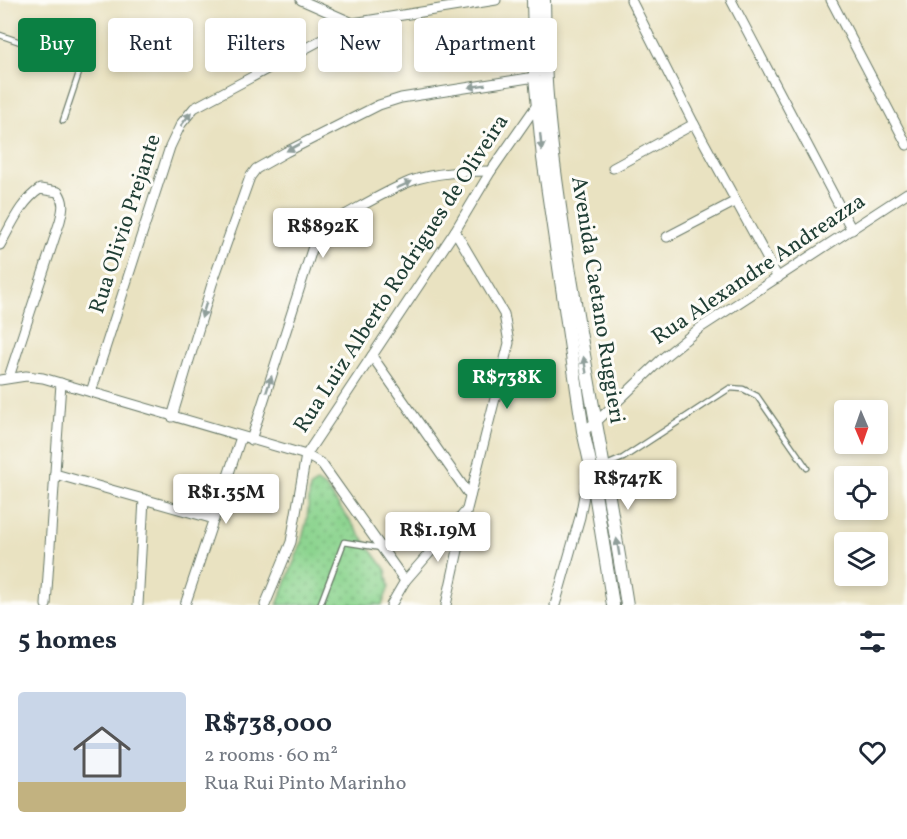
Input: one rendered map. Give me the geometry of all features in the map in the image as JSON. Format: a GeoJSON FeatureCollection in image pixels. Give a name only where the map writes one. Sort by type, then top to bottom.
{"type":"FeatureCollection","features":[{"type":"Feature","properties":{"kind":"main road","name":"Avenida Caetano Ruggieri"},"geometry":{"type":"LineString","coordinates":[[533,0],[537,105],[583,431],[613,605]]}},
{"type":"Feature","properties":{"kind":"main road","name":"Avenida Caetano Ruggieri"},"geometry":{"type":"LineString","coordinates":[[544,0],[547,95],[557,184],[627,605]]}},
{"type":"Feature","properties":{"kind":"street"},"geometry":{"type":"LineString","coordinates":[[302,0],[342,18]]}},
{"type":"Feature","properties":{"kind":"street","name":"Rua Olivio Prejante"},"geometry":{"type":"LineString","coordinates":[[384,18],[496,0]]}},
{"type":"Feature","properties":{"kind":"street"},"geometry":{"type":"LineString","coordinates":[[631,0],[694,124],[778,278]]}},
{"type":"Feature","properties":{"kind":"street"},"geometry":{"type":"LineString","coordinates":[[731,0],[852,230]]}},
{"type":"Feature","properties":{"kind":"street"},"geometry":{"type":"LineString","coordinates":[[831,0],[907,145]]}},
{"type":"Feature","properties":{"kind":"street","name":"Rua Olivio Prejante"},"geometry":{"type":"LineString","coordinates":[[92,392],[170,147],[181,124],[194,108],[210,98],[318,41]]}},
{"type":"Feature","properties":{"kind":"street"},"geometry":{"type":"LineString","coordinates":[[172,417],[212,284],[247,184],[256,169],[379,105],[401,98],[535,77]]}},
{"type":"Feature","properties":{"kind":"street","name":"Rua Luiz Alberto Rodrigues de Oliveira"},"geometry":{"type":"LineString","coordinates":[[265,605],[291,542],[306,455],[491,171],[537,105]]}},
{"type":"Feature","properties":{"kind":"street"},"geometry":{"type":"LineString","coordinates":[[613,168],[694,124]]}},
{"type":"Feature","properties":{"kind":"street"},"geometry":{"type":"LineString","coordinates":[[184,605],[320,231],[326,225],[405,183],[420,178],[491,171]]}},
{"type":"Feature","properties":{"kind":"street"},"geometry":{"type":"LineString","coordinates":[[0,245],[32,194],[40,189],[58,192],[63,199],[64,206],[60,221],[5,378],[35,376],[306,455],[322,464],[405,581]]}},
{"type":"Feature","properties":{"kind":"street","name":"Rua Alexandre Andreazza"},"geometry":{"type":"LineString","coordinates":[[583,431],[595,423],[664,357],[700,328],[907,193]]}},
{"type":"Feature","properties":{"kind":"street"},"geometry":{"type":"LineString","coordinates":[[667,237],[736,201]]}},
{"type":"Feature","properties":{"kind":"street"},"geometry":{"type":"LineString","coordinates":[[446,605],[508,343],[504,314],[454,231]]}},
{"type":"Feature","properties":{"kind":"street"},"geometry":{"type":"LineString","coordinates":[[372,356],[470,496]]}},
{"type":"Feature","properties":{"kind":"street"},"geometry":{"type":"LineString","coordinates":[[46,605],[61,383]]}},
{"type":"Feature","properties":{"kind":"street"},"geometry":{"type":"LineString","coordinates":[[555,605],[580,517],[590,462]]}},
{"type":"Feature","properties":{"kind":"street"},"geometry":{"type":"LineString","coordinates":[[55,474],[214,519]]}},
{"type":"Feature","properties":{"kind":"street"},"geometry":{"type":"LineString","coordinates":[[580,517],[595,497],[609,488]]}},
{"type":"Feature","properties":{"kind":"street"},"geometry":{"type":"LineString","coordinates":[[138,605],[144,499]]}},
{"type":"Feature","properties":{"kind":"street"},"geometry":{"type":"LineString","coordinates":[[391,605],[405,581],[467,509]]}},
{"type":"Feature","properties":{"kind":"lane"},"geometry":{"type":"LineString","coordinates":[[0,35],[78,64],[80,70],[63,121]]}},
{"type":"Feature","properties":{"kind":"lane"},"geometry":{"type":"LineString","coordinates":[[604,466],[623,458],[730,388],[743,389],[756,396],[807,468]]}},
{"type":"Feature","properties":{"kind":"lane"},"geometry":{"type":"LineString","coordinates":[[320,605],[344,542],[381,548]]}},
{"type":"Feature","properties":{"kind":"green space"},"geometry":{"type":"Polygon","coordinates":[[[317,482],[326,488],[386,570],[389,587],[382,605],[277,605],[301,544],[307,519],[310,488],[317,482]]]}}]}
